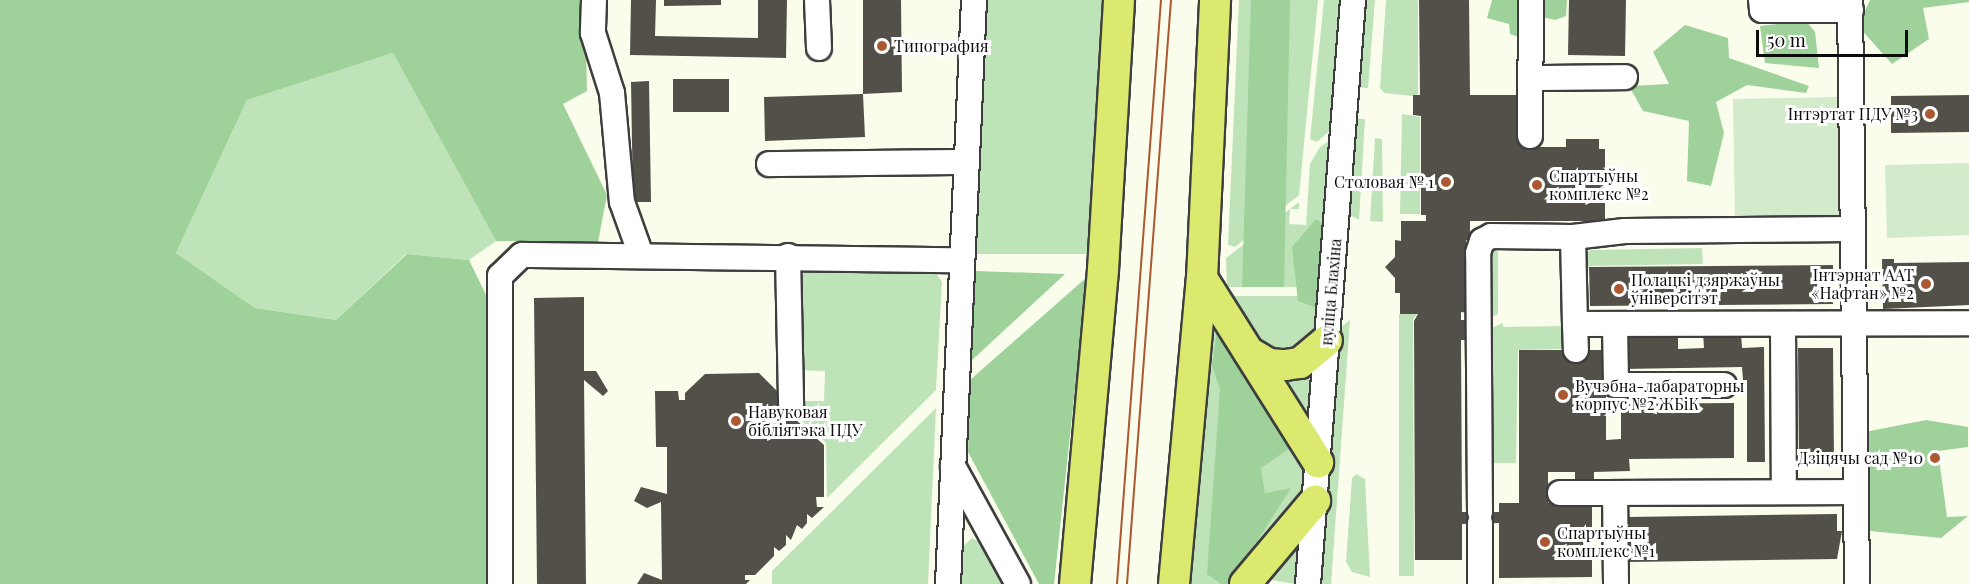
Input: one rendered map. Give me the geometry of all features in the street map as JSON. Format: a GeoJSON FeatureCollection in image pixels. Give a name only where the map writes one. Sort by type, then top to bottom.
{"type":"FeatureCollection","features":[{"type":"Feature","properties":{"kind":"main road"},"geometry":{"type":"LineString","coordinates":[[1075,584],[1103,270],[1119,0]]}},
{"type":"Feature","properties":{"kind":"main road"},"geometry":{"type":"LineString","coordinates":[[1174,584],[1202,278],[1215,0]]}},
{"type":"Feature","properties":{"kind":"main road"},"geometry":{"type":"LineString","coordinates":[[1202,278],[1318,462]]}},
{"type":"Feature","properties":{"kind":"main road"},"geometry":{"type":"LineString","coordinates":[[1249,352],[1269,364],[1293,364],[1311,356],[1327,340]]}},
{"type":"Feature","properties":{"kind":"main road"},"geometry":{"type":"LineString","coordinates":[[1245,584],[1315,501]]}},
{"type":"Feature","properties":{"kind":"street"},"geometry":{"type":"LineString","coordinates":[[594,0],[593,33],[612,93],[622,202],[641,255]]}},
{"type":"Feature","properties":{"kind":"street"},"geometry":{"type":"LineString","coordinates":[[816,0],[819,48]]}},
{"type":"Feature","properties":{"kind":"street"},"geometry":{"type":"LineString","coordinates":[[948,584],[974,0]]}},
{"type":"Feature","properties":{"kind":"street","name":"вуліца Блахіна"},"geometry":{"type":"LineString","coordinates":[[1308,584],[1353,0]]}},
{"type":"Feature","properties":{"kind":"street"},"geometry":{"type":"LineString","coordinates":[[1530,136],[1531,0]]}},
{"type":"Feature","properties":{"kind":"street"},"geometry":{"type":"LineString","coordinates":[[1761,0],[1762,10],[1850,5],[1857,584]]}},
{"type":"Feature","properties":{"kind":"street"},"geometry":{"type":"LineString","coordinates":[[1531,78],[1625,77]]}},
{"type":"Feature","properties":{"kind":"street"},"geometry":{"type":"LineString","coordinates":[[769,164],[965,162]]}},
{"type":"Feature","properties":{"kind":"street"},"geometry":{"type":"LineString","coordinates":[[1480,584],[1478,253],[1482,241],[1491,236],[1573,237],[1625,231],[1853,229]]}},
{"type":"Feature","properties":{"kind":"street"},"geometry":{"type":"LineString","coordinates":[[1573,237],[1576,350]]}},
{"type":"Feature","properties":{"kind":"street"},"geometry":{"type":"LineString","coordinates":[[500,584],[500,276],[522,255],[788,256],[961,260]]}},
{"type":"Feature","properties":{"kind":"street"},"geometry":{"type":"LineString","coordinates":[[788,256],[791,405]]}},
{"type":"Feature","properties":{"kind":"street"},"geometry":{"type":"LineString","coordinates":[[1575,324],[1969,323]]}},
{"type":"Feature","properties":{"kind":"street"},"geometry":{"type":"LineString","coordinates":[[1783,324],[1784,492]]}},
{"type":"Feature","properties":{"kind":"street"},"geometry":{"type":"LineString","coordinates":[[1615,325],[1616,385],[1724,385]]}},
{"type":"Feature","properties":{"kind":"street"},"geometry":{"type":"LineString","coordinates":[[953,466],[1018,584]]}},
{"type":"Feature","properties":{"kind":"street"},"geometry":{"type":"LineString","coordinates":[[1560,493],[1856,492]]}},
{"type":"Feature","properties":{"kind":"street"},"geometry":{"type":"LineString","coordinates":[[1615,494],[1616,584]]}},
{"type":"Feature","properties":{"kind":"green space"},"geometry":{"type":"Polygon","coordinates":[[[0,0],[585,0],[587,91],[563,104],[607,195],[598,242],[496,241],[393,53],[247,100],[176,253],[255,308],[336,320],[407,254],[469,260],[511,346],[489,584],[0,584],[0,0]]]}},
{"type":"Feature","properties":{"kind":"green space"},"geometry":{"type":"Polygon","coordinates":[[[986,0],[1106,0],[1089,254],[975,254],[986,0]]]}},
{"type":"Feature","properties":{"kind":"green space"},"geometry":{"type":"Polygon","coordinates":[[[1239,0],[1318,0],[1299,195],[1235,247],[1228,245],[1239,0]]]}},
{"type":"Feature","properties":{"kind":"green space"},"geometry":{"type":"Polygon","coordinates":[[[1251,0],[1290,0],[1284,287],[1242,287],[1251,0]]]}},
{"type":"Feature","properties":{"kind":"green space"},"geometry":{"type":"Polygon","coordinates":[[[1324,0],[1344,0],[1335,126],[1317,142],[1310,139],[1324,0]]]}},
{"type":"Feature","properties":{"kind":"green space"},"geometry":{"type":"Polygon","coordinates":[[[1361,0],[1375,0],[1368,88],[1353,87],[1361,0]]]}},
{"type":"Feature","properties":{"kind":"green space"},"geometry":{"type":"Polygon","coordinates":[[[1386,0],[1418,0],[1418,94],[1412,96],[1384,93],[1380,88],[1386,0]]]}},
{"type":"Feature","properties":{"kind":"green space"},"geometry":{"type":"Polygon","coordinates":[[[1492,0],[1567,0],[1566,16],[1555,20],[1538,16],[1524,39],[1510,34],[1509,24],[1487,18],[1492,0]]]}},
{"type":"Feature","properties":{"kind":"green space"},"geometry":{"type":"Polygon","coordinates":[[[1870,0],[1969,0],[1969,2],[1923,8],[1929,39],[1892,64],[1858,26],[1870,0]]]}},
{"type":"Feature","properties":{"kind":"green space"},"geometry":{"type":"Polygon","coordinates":[[[1806,21],[1815,32],[1819,68],[1765,63],[1760,26],[1806,21]]]}},
{"type":"Feature","properties":{"kind":"green space"},"geometry":{"type":"Polygon","coordinates":[[[1685,25],[1728,38],[1729,58],[1809,86],[1806,93],[1747,85],[1716,102],[1724,133],[1711,186],[1687,181],[1689,121],[1643,111],[1629,86],[1669,84],[1653,52],[1685,25]]]}},
{"type":"Feature","properties":{"kind":"green space"},"geometry":{"type":"Polygon","coordinates":[[[393,53],[496,241],[469,260],[406,254],[336,320],[255,308],[176,253],[247,100],[393,53]]]}},
{"type":"Feature","properties":{"kind":"green space"},"geometry":{"type":"Polygon","coordinates":[[[1839,97],[1842,213],[1834,221],[1735,223],[1733,99],[1839,97]]]}},
{"type":"Feature","properties":{"kind":"green space"},"geometry":{"type":"Polygon","coordinates":[[[1402,114],[1420,117],[1420,214],[1400,214],[1402,114]]]}},
{"type":"Feature","properties":{"kind":"green space"},"geometry":{"type":"Polygon","coordinates":[[[1350,118],[1365,119],[1359,220],[1348,214],[1350,118]]]}},
{"type":"Feature","properties":{"kind":"green space"},"geometry":{"type":"Polygon","coordinates":[[[1339,134],[1326,287],[1227,287],[1226,258],[1299,202],[1299,209],[1290,209],[1289,224],[1306,225],[1310,164],[1320,147],[1339,134]]]}},
{"type":"Feature","properties":{"kind":"green space"},"geometry":{"type":"Polygon","coordinates":[[[1375,138],[1382,139],[1383,222],[1370,221],[1375,138]]]}},
{"type":"Feature","properties":{"kind":"green space"},"geometry":{"type":"Polygon","coordinates":[[[1969,163],[1969,235],[1887,238],[1885,165],[1969,163]]]}},
{"type":"Feature","properties":{"kind":"green space"},"geometry":{"type":"Polygon","coordinates":[[[1316,219],[1327,227],[1322,310],[1298,301],[1292,247],[1316,219]]]}},
{"type":"Feature","properties":{"kind":"green space"},"geometry":{"type":"Polygon","coordinates":[[[1498,246],[1498,314],[1488,319],[1488,253],[1498,246]]]}},
{"type":"Feature","properties":{"kind":"green space"},"geometry":{"type":"Polygon","coordinates":[[[1702,248],[1703,264],[1589,266],[1584,286],[1585,254],[1591,250],[1702,248]]]}},
{"type":"Feature","properties":{"kind":"green space"},"geometry":{"type":"Polygon","coordinates":[[[975,271],[1065,274],[970,362],[975,271]]]}},
{"type":"Feature","properties":{"kind":"green space"},"geometry":{"type":"Polygon","coordinates":[[[805,272],[935,272],[942,282],[936,390],[827,498],[826,443],[799,418],[800,401],[824,401],[825,371],[796,370],[796,282],[805,272]]]}},
{"type":"Feature","properties":{"kind":"green space"},"geometry":{"type":"Polygon","coordinates":[[[1087,277],[1054,584],[1039,584],[968,452],[970,380],[1087,277]]]}},
{"type":"Feature","properties":{"kind":"green space"},"geometry":{"type":"Polygon","coordinates":[[[1229,296],[1325,296],[1323,328],[1284,355],[1255,340],[1229,296]]]}},
{"type":"Feature","properties":{"kind":"green space"},"geometry":{"type":"Polygon","coordinates":[[[1399,314],[1417,314],[1413,320],[1414,576],[1399,576],[1399,314]]]}},
{"type":"Feature","properties":{"kind":"green space"},"geometry":{"type":"Polygon","coordinates":[[[1212,320],[1310,467],[1308,496],[1232,584],[1188,584],[1212,320]]]}},
{"type":"Feature","properties":{"kind":"green space"},"geometry":{"type":"Polygon","coordinates":[[[1350,320],[1331,584],[1323,584],[1319,580],[1335,332],[1350,320]]]}},
{"type":"Feature","properties":{"kind":"green space"},"geometry":{"type":"Polygon","coordinates":[[[1218,323],[1293,446],[1261,468],[1265,493],[1291,488],[1230,584],[1221,584],[1207,574],[1220,389],[1212,366],[1218,323]]]}},
{"type":"Feature","properties":{"kind":"green space"},"geometry":{"type":"Polygon","coordinates":[[[1503,323],[1503,327],[1564,326],[1564,349],[1518,350],[1516,463],[1493,463],[1487,455],[1487,330],[1503,323]]]}},
{"type":"Feature","properties":{"kind":"green space"},"geometry":{"type":"Polygon","coordinates":[[[1321,358],[1314,443],[1277,380],[1321,358]]]}},
{"type":"Feature","properties":{"kind":"green space"},"geometry":{"type":"Polygon","coordinates":[[[936,408],[928,584],[772,584],[772,571],[936,408]]]}},
{"type":"Feature","properties":{"kind":"green space"},"geometry":{"type":"Polygon","coordinates":[[[1926,420],[1968,427],[1968,447],[1938,451],[1947,517],[1968,516],[1941,538],[1870,531],[1861,480],[1865,432],[1926,420]]]}},
{"type":"Feature","properties":{"kind":"green space"},"geometry":{"type":"Polygon","coordinates":[[[1356,474],[1365,479],[1370,577],[1352,572],[1346,562],[1352,478],[1356,474]]]}},
{"type":"Feature","properties":{"kind":"green space"},"geometry":{"type":"Polygon","coordinates":[[[1301,529],[1295,584],[1259,578],[1301,529]]]}},
{"type":"Feature","properties":{"kind":"green space"},"geometry":{"type":"Polygon","coordinates":[[[972,538],[986,546],[1008,584],[957,584],[959,550],[972,538]]]}},
{"type":"Feature","properties":{"kind":"building"},"geometry":{"type":"Polygon","coordinates":[[[631,0],[656,0],[655,36],[758,38],[758,0],[787,0],[786,58],[630,55],[631,0]]]}},
{"type":"Feature","properties":{"kind":"building"},"geometry":{"type":"Polygon","coordinates":[[[664,0],[721,0],[721,5],[664,6],[664,0]]]}},
{"type":"Feature","properties":{"kind":"building","name":"Типография"},"geometry":{"type":"Polygon","coordinates":[[[863,0],[901,0],[902,92],[863,94],[863,0]]]}},
{"type":"Feature","properties":{"kind":"building"},"geometry":{"type":"Polygon","coordinates":[[[1419,0],[1469,0],[1470,95],[1524,95],[1524,147],[1566,147],[1566,139],[1599,139],[1599,149],[1605,149],[1605,221],[1470,221],[1470,240],[1466,240],[1469,276],[1465,276],[1469,313],[1461,312],[1461,320],[1468,320],[1468,340],[1461,340],[1462,512],[1499,512],[1499,503],[1519,503],[1519,350],[1606,350],[1606,440],[1621,439],[1621,404],[1734,403],[1734,458],[1629,459],[1630,471],[1594,472],[1594,483],[1575,483],[1575,472],[1548,472],[1548,503],[1592,503],[1592,577],[1499,578],[1499,523],[1462,524],[1462,560],[1415,560],[1414,321],[1418,314],[1400,314],[1400,293],[1395,293],[1395,278],[1385,267],[1395,257],[1395,240],[1401,241],[1401,221],[1426,221],[1426,215],[1421,215],[1421,116],[1413,115],[1413,95],[1420,95],[1419,0]]]}},
{"type":"Feature","properties":{"kind":"building"},"geometry":{"type":"Polygon","coordinates":[[[1569,0],[1626,0],[1625,56],[1568,55],[1569,0]]]}},
{"type":"Feature","properties":{"kind":"building"},"geometry":{"type":"Polygon","coordinates":[[[673,79],[729,79],[729,112],[673,112],[673,79]]]}},
{"type":"Feature","properties":{"kind":"building"},"geometry":{"type":"Polygon","coordinates":[[[649,81],[651,202],[633,202],[631,82],[649,81]]]}},
{"type":"Feature","properties":{"kind":"building"},"geometry":{"type":"Polygon","coordinates":[[[863,94],[865,137],[765,141],[764,97],[863,94]]]}},
{"type":"Feature","properties":{"kind":"building","name":"Інтэртат ПДУ №3"},"geometry":{"type":"Polygon","coordinates":[[[1969,95],[1969,132],[1891,133],[1891,96],[1969,95]]]}},
{"type":"Feature","properties":{"kind":"building","name":"Інтэрнат ААТ «Нафтан» №2"},"geometry":{"type":"Polygon","coordinates":[[[1882,259],[1894,259],[1894,263],[1969,262],[1969,305],[1883,309],[1882,259]]]}},
{"type":"Feature","properties":{"kind":"building"},"geometry":{"type":"Polygon","coordinates":[[[1833,265],[1833,304],[1590,306],[1589,267],[1833,265]]]}},
{"type":"Feature","properties":{"kind":"building"},"geometry":{"type":"Polygon","coordinates":[[[584,297],[584,371],[596,371],[608,391],[603,396],[584,380],[586,584],[537,584],[534,298],[584,297]]]}},
{"type":"Feature","properties":{"kind":"building"},"geometry":{"type":"Polygon","coordinates":[[[1703,333],[1741,333],[1742,348],[1764,347],[1765,462],[1747,462],[1747,380],[1743,380],[1742,367],[1623,369],[1622,335],[1678,334],[1678,349],[1704,348],[1703,333]]]}},
{"type":"Feature","properties":{"kind":"building"},"geometry":{"type":"Polygon","coordinates":[[[1798,348],[1833,348],[1834,462],[1799,462],[1798,348]]]}},
{"type":"Feature","properties":{"kind":"building"},"geometry":{"type":"Polygon","coordinates":[[[759,373],[778,392],[778,427],[786,427],[786,419],[795,419],[824,445],[824,497],[816,497],[817,507],[824,507],[812,518],[807,514],[807,523],[802,529],[797,525],[791,540],[786,535],[786,545],[779,551],[774,547],[774,556],[755,575],[745,575],[745,580],[750,580],[746,584],[637,584],[644,573],[662,580],[661,502],[647,508],[634,501],[641,487],[667,494],[667,447],[656,447],[655,391],[678,391],[679,400],[685,400],[685,393],[705,374],[759,373]]]}},
{"type":"Feature","properties":{"kind":"building"},"geometry":{"type":"Polygon","coordinates":[[[1837,514],[1837,531],[1842,531],[1837,559],[1629,562],[1629,551],[1624,551],[1628,517],[1837,514]]]}},
{"type":"Feature","properties":{"kind":"tram line"},"geometry":{"type":"LineString","coordinates":[[1117,584],[1161,0]]}},
{"type":"Feature","properties":{"kind":"tram line"},"geometry":{"type":"LineString","coordinates":[[1127,584],[1171,0]]}},
{"type":"Feature","properties":{"kind":"place","name":"Типография"},"geometry":{"type":"Point","coordinates":[882,46]}},
{"type":"Feature","properties":{"kind":"place","name":"Інтэртат ПДУ №3"},"geometry":{"type":"Point","coordinates":[1930,114]}},
{"type":"Feature","properties":{"kind":"place","name":"Столовая № 1"},"geometry":{"type":"Point","coordinates":[1446,182]}},
{"type":"Feature","properties":{"kind":"place","name":"Спартыўны комплекс №2"},"geometry":{"type":"Point","coordinates":[1537,185]}},
{"type":"Feature","properties":{"kind":"place","name":"Інтэрнат ААТ «Нафтан» №2"},"geometry":{"type":"Point","coordinates":[1926,284]}},
{"type":"Feature","properties":{"kind":"place","name":"Полацкі дзяржаўны ўніверсітэт"},"geometry":{"type":"Point","coordinates":[1619,289]}},
{"type":"Feature","properties":{"kind":"place","name":"Вучэбна-лабараторны корпус №2 ЖБіК"},"geometry":{"type":"Point","coordinates":[1563,395]}},
{"type":"Feature","properties":{"kind":"place","name":"Навуковая бібліятэка ПДУ"},"geometry":{"type":"Point","coordinates":[736,421]}},
{"type":"Feature","properties":{"kind":"place","name":"Дзіцячы сад №10"},"geometry":{"type":"Point","coordinates":[1935,458]}},
{"type":"Feature","properties":{"kind":"place","name":"Спартыўны комплекс №1"},"geometry":{"type":"Point","coordinates":[1545,542]}}]}
